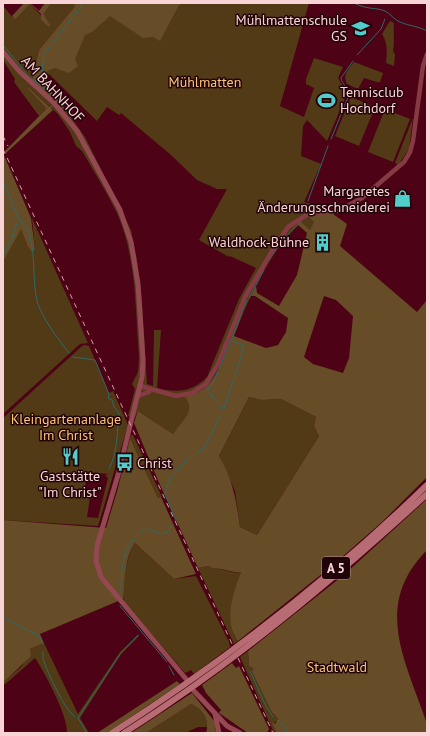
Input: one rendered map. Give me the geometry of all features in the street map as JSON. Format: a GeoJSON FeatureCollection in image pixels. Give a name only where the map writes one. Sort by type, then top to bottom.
{"type":"FeatureCollection","features":[{"type":"Feature","properties":{"kind":"highway","name":"A 5"},"geometry":{"type":"LineString","coordinates":[[241,648],[336,568],[427,485]]}},
{"type":"Feature","properties":{"kind":"highway","name":"A 5"},"geometry":{"type":"LineString","coordinates":[[124,733],[198,680],[340,573],[427,494]]}},
{"type":"Feature","properties":{"kind":"highway","name":"A 5"},"geometry":{"type":"LineString","coordinates":[[112,733],[184,690]]}},
{"type":"Feature","properties":{"kind":"main road","name":"AM BAHNHOF"},"geometry":{"type":"LineString","coordinates":[[3,52],[20,72],[55,104],[77,131],[120,210],[134,256],[143,354],[143,370],[140,388],[115,487],[100,533],[96,561],[101,577],[186,679]]}},
{"type":"Feature","properties":{"kind":"main road"},"geometry":{"type":"LineString","coordinates":[[194,691],[215,714],[226,723],[221,725],[220,732]]}},
{"type":"Feature","properties":{"kind":"main road"},"geometry":{"type":"LineString","coordinates":[[215,714],[220,732]]}},
{"type":"Feature","properties":{"kind":"street"},"geometry":{"type":"LineString","coordinates":[[140,388],[172,395],[183,395],[192,393],[206,384],[218,364],[245,297],[274,246],[288,227],[308,214],[338,211],[346,208],[376,188],[404,162],[412,146],[423,66],[427,54]]}},
{"type":"Feature","properties":{"kind":"street"},"geometry":{"type":"LineString","coordinates":[[140,388],[149,392]]}},
{"type":"Feature","properties":{"kind":"street"},"geometry":{"type":"LineString","coordinates":[[138,396],[156,391]]}},
{"type":"Feature","properties":{"kind":"green space"},"geometry":{"type":"Polygon","coordinates":[[[24,3],[30,3],[39,11],[45,3],[51,3],[44,14],[50,25],[49,27],[41,20],[41,14],[30,4],[15,20],[12,16],[24,3]]]}},
{"type":"Feature","properties":{"kind":"green space","name":"Mühlmatten"},"geometry":{"type":"Polygon","coordinates":[[[51,3],[309,3],[280,106],[304,117],[314,88],[306,84],[306,79],[314,58],[343,67],[338,78],[347,93],[327,141],[307,120],[303,126],[301,156],[321,164],[304,202],[327,209],[327,213],[309,217],[315,222],[310,230],[300,222],[297,224],[298,226],[290,233],[274,254],[253,291],[243,313],[241,313],[226,351],[212,380],[205,388],[186,397],[190,408],[189,412],[187,417],[173,434],[138,411],[135,418],[128,416],[135,389],[132,384],[138,372],[139,357],[137,320],[131,263],[122,226],[115,209],[82,151],[76,146],[70,132],[58,114],[28,87],[27,88],[46,109],[39,116],[14,82],[15,79],[3,60],[3,6],[15,20],[30,4],[50,25],[44,14],[51,3]],[[75,6],[39,50],[32,80],[62,109],[64,107],[85,137],[131,230],[137,260],[142,301],[147,384],[153,386],[154,330],[161,330],[157,388],[178,391],[196,386],[207,377],[239,299],[256,268],[230,256],[229,257],[199,240],[227,189],[217,189],[197,180],[171,155],[121,113],[119,115],[107,107],[97,121],[49,74],[44,84],[41,79],[75,6]]]}},
{"type":"Feature","properties":{"kind":"green space"},"geometry":{"type":"Polygon","coordinates":[[[73,3],[184,3],[179,5],[160,41],[153,37],[143,38],[110,16],[92,32],[85,35],[75,59],[78,66],[69,73],[55,68],[47,71],[46,76],[49,86],[64,107],[61,110],[32,80],[39,50],[75,6],[73,3]]]}},
{"type":"Feature","properties":{"kind":"green space"},"geometry":{"type":"Polygon","coordinates":[[[390,21],[394,23],[394,66],[386,63],[386,44],[382,34],[390,21]]]}},
{"type":"Feature","properties":{"kind":"green space"},"geometry":{"type":"Polygon","coordinates":[[[354,62],[383,73],[380,82],[364,78],[358,89],[347,84],[345,78],[348,69],[354,62]]]}},
{"type":"Feature","properties":{"kind":"green space"},"geometry":{"type":"Polygon","coordinates":[[[28,87],[53,110],[6,153],[5,151],[46,109],[27,88],[28,87]]]}},
{"type":"Feature","properties":{"kind":"green space"},"geometry":{"type":"Polygon","coordinates":[[[351,97],[375,107],[359,146],[335,136],[351,97]]]}},
{"type":"Feature","properties":{"kind":"green space"},"geometry":{"type":"Polygon","coordinates":[[[385,109],[410,119],[393,162],[368,152],[385,109]]]}},
{"type":"Feature","properties":{"kind":"green space"},"geometry":{"type":"Polygon","coordinates":[[[413,118],[409,149],[398,165],[395,163],[413,118]]]}},
{"type":"Feature","properties":{"kind":"green space"},"geometry":{"type":"Polygon","coordinates":[[[3,153],[31,218],[35,249],[32,252],[27,245],[21,229],[3,262],[3,153]]]}},
{"type":"Feature","properties":{"kind":"green space"},"geometry":{"type":"Polygon","coordinates":[[[327,213],[333,214],[347,224],[340,246],[417,312],[427,300],[427,477],[382,522],[333,565],[238,641],[233,633],[230,616],[235,589],[241,572],[212,568],[209,566],[198,568],[160,485],[134,423],[138,411],[173,434],[189,412],[188,402],[185,397],[197,393],[205,388],[217,372],[241,313],[243,313],[234,336],[266,348],[278,345],[286,332],[288,318],[255,296],[251,296],[256,286],[257,293],[279,306],[297,275],[307,233],[297,224],[300,221],[310,230],[314,222],[309,217],[327,213]],[[324,296],[304,357],[313,364],[343,373],[349,358],[353,316],[336,300],[324,296]],[[249,397],[219,456],[228,473],[237,507],[240,527],[257,535],[319,436],[314,426],[316,417],[281,399],[262,400],[249,397]]]}},
{"type":"Feature","properties":{"kind":"green space"},"geometry":{"type":"Polygon","coordinates":[[[32,218],[88,343],[80,344],[3,414],[3,262],[21,228],[27,245],[35,249],[32,218]]]}},
{"type":"Feature","properties":{"kind":"green space","name":"Kleingartenanlage Im Christ"},"geometry":{"type":"Polygon","coordinates":[[[82,346],[89,346],[109,393],[113,391],[128,425],[98,526],[3,520],[3,418],[82,346]],[[87,472],[84,495],[90,497],[87,517],[98,518],[108,478],[105,475],[109,474],[87,472]]]}},
{"type":"Feature","properties":{"kind":"green space"},"geometry":{"type":"Polygon","coordinates":[[[249,397],[262,400],[281,399],[316,417],[314,426],[319,436],[257,535],[240,527],[235,491],[219,456],[249,397]]]}},
{"type":"Feature","properties":{"kind":"green space"},"geometry":{"type":"Polygon","coordinates":[[[131,435],[133,435],[162,497],[158,498],[130,438],[131,435]]]}},
{"type":"Feature","properties":{"kind":"green space"},"geometry":{"type":"Polygon","coordinates":[[[130,438],[158,498],[161,497],[196,574],[174,579],[135,543],[131,549],[127,563],[123,599],[40,634],[44,643],[30,649],[31,656],[3,683],[3,520],[106,528],[118,488],[130,438]]]}},
{"type":"Feature","properties":{"kind":"green space","name":"Stadtwald"},"geometry":{"type":"Polygon","coordinates":[[[427,499],[427,550],[410,571],[401,592],[397,613],[398,634],[403,656],[427,724],[427,733],[277,733],[271,722],[275,724],[278,719],[271,711],[252,672],[253,668],[249,666],[248,651],[345,574],[427,499]]]}},
{"type":"Feature","properties":{"kind":"green space"},"geometry":{"type":"Polygon","coordinates":[[[135,543],[174,579],[196,576],[229,642],[230,647],[194,674],[191,670],[185,673],[124,602],[123,588],[125,571],[129,555],[135,543]]]}},
{"type":"Feature","properties":{"kind":"green space"},"geometry":{"type":"Polygon","coordinates":[[[209,566],[230,572],[241,572],[233,598],[231,616],[234,633],[238,641],[234,644],[198,568],[209,566]]]}},
{"type":"Feature","properties":{"kind":"green space"},"geometry":{"type":"Polygon","coordinates":[[[138,635],[139,636],[121,654],[80,718],[89,733],[67,733],[64,716],[60,706],[50,684],[35,658],[3,686],[3,683],[22,666],[30,649],[44,643],[78,714],[120,652],[138,635]]]}},
{"type":"Feature","properties":{"kind":"green space"},"geometry":{"type":"Polygon","coordinates":[[[248,651],[249,665],[253,668],[252,672],[271,711],[278,719],[274,724],[271,722],[277,733],[274,733],[240,657],[248,651]]]}},
{"type":"Feature","properties":{"kind":"green space"},"geometry":{"type":"Polygon","coordinates":[[[232,663],[236,668],[239,666],[269,729],[267,733],[248,733],[219,713],[221,710],[206,693],[202,685],[232,663]]]}},
{"type":"Feature","properties":{"kind":"green space"},"geometry":{"type":"Polygon","coordinates":[[[177,681],[180,684],[107,733],[97,733],[177,681]]]}},
{"type":"Feature","properties":{"kind":"green space"},"geometry":{"type":"Polygon","coordinates":[[[192,693],[215,722],[216,733],[206,733],[207,724],[202,712],[191,704],[146,733],[131,733],[192,693]]]}},
{"type":"Feature","properties":{"kind":"green space"},"geometry":{"type":"Polygon","coordinates":[[[191,704],[198,708],[202,713],[206,719],[208,727],[198,727],[185,733],[146,733],[191,704]]]}},
{"type":"Feature","properties":{"kind":"waterway"},"geometry":{"type":"LineString","coordinates":[[55,102],[55,98],[44,88],[41,81],[44,54],[84,3]]}},
{"type":"Feature","properties":{"kind":"waterway"},"geometry":{"type":"LineString","coordinates":[[354,3],[363,7],[385,11],[398,21],[427,31]]}},
{"type":"Feature","properties":{"kind":"waterway"},"geometry":{"type":"LineString","coordinates":[[357,55],[381,29],[385,19]]}},
{"type":"Feature","properties":{"kind":"waterway"},"geometry":{"type":"LineString","coordinates":[[3,45],[28,76],[44,88]]}},
{"type":"Feature","properties":{"kind":"waterway"},"geometry":{"type":"LineString","coordinates":[[331,139],[349,95],[341,78],[353,61]]}},
{"type":"Feature","properties":{"kind":"waterway"},"geometry":{"type":"LineString","coordinates":[[3,155],[53,105]]}},
{"type":"Feature","properties":{"kind":"waterway"},"geometry":{"type":"LineString","coordinates":[[308,201],[328,146]]}},
{"type":"Feature","properties":{"kind":"waterway"},"geometry":{"type":"LineString","coordinates":[[3,181],[19,219]]}},
{"type":"Feature","properties":{"kind":"waterway"},"geometry":{"type":"LineString","coordinates":[[19,218],[28,231],[31,241],[37,301],[47,322],[69,353]]}},
{"type":"Feature","properties":{"kind":"waterway"},"geometry":{"type":"LineString","coordinates":[[283,240],[302,220]]}},
{"type":"Feature","properties":{"kind":"waterway"},"geometry":{"type":"LineString","coordinates":[[3,255],[12,238],[17,223]]}},
{"type":"Feature","properties":{"kind":"waterway"},"geometry":{"type":"LineString","coordinates":[[269,260],[282,241]]}},
{"type":"Feature","properties":{"kind":"waterway"},"geometry":{"type":"LineString","coordinates":[[249,298],[264,270]]}},
{"type":"Feature","properties":{"kind":"waterway"},"geometry":{"type":"LineString","coordinates":[[219,369],[247,300]]}},
{"type":"Feature","properties":{"kind":"waterway"},"geometry":{"type":"LineString","coordinates":[[232,341],[244,346],[235,377]]}},
{"type":"Feature","properties":{"kind":"waterway"},"geometry":{"type":"LineString","coordinates":[[73,357],[95,360],[109,394],[108,398],[112,400],[114,407],[119,413],[116,449],[109,469]]}},
{"type":"Feature","properties":{"kind":"waterway"},"geometry":{"type":"LineString","coordinates":[[218,371],[213,383],[207,390],[223,409]]}},
{"type":"Feature","properties":{"kind":"waterway"},"geometry":{"type":"LineString","coordinates":[[224,408],[233,381]]}},
{"type":"Feature","properties":{"kind":"waterway"},"geometry":{"type":"LineString","coordinates":[[196,454],[205,447],[220,416]]}},
{"type":"Feature","properties":{"kind":"waterway"},"geometry":{"type":"LineString","coordinates":[[176,521],[165,494],[166,488],[175,473],[191,457]]}},
{"type":"Feature","properties":{"kind":"waterway"},"geometry":{"type":"LineString","coordinates":[[121,592],[123,562],[131,542],[141,531],[149,529],[162,534],[167,532],[172,525]]}},
{"type":"Feature","properties":{"kind":"waterway"},"geometry":{"type":"LineString","coordinates":[[120,606],[167,662]]}},
{"type":"Feature","properties":{"kind":"waterway"},"geometry":{"type":"LineString","coordinates":[[3,617],[39,636],[43,644]]}},
{"type":"Feature","properties":{"kind":"waterway"},"geometry":{"type":"LineString","coordinates":[[87,733],[78,718],[121,653],[138,635]]}},
{"type":"Feature","properties":{"kind":"waterway"},"geometry":{"type":"LineString","coordinates":[[43,652],[43,659],[57,690],[66,707],[75,717]]}},
{"type":"Feature","properties":{"kind":"waterway"},"geometry":{"type":"LineString","coordinates":[[169,666],[174,675]]}},
{"type":"Feature","properties":{"kind":"waterway"},"geometry":{"type":"LineString","coordinates":[[250,671],[266,706],[273,717]]}},
{"type":"Feature","properties":{"kind":"waterway"},"geometry":{"type":"LineString","coordinates":[[277,720],[283,725],[288,733]]}},
{"type":"Feature","properties":{"kind":"railway"},"geometry":{"type":"LineString","coordinates":[[3,136],[8,146]]}},
{"type":"Feature","properties":{"kind":"railway"},"geometry":{"type":"LineString","coordinates":[[3,149],[232,644]]}},
{"type":"Feature","properties":{"kind":"railway"},"geometry":{"type":"LineString","coordinates":[[238,658],[273,733]]}},
{"type":"Feature","properties":{"kind":"place","name":"Mühlmattenschule GS"},"geometry":{"type":"Point","coordinates":[360,28]}},
{"type":"Feature","properties":{"kind":"place","name":"Tennisclub Hochdorf"},"geometry":{"type":"Point","coordinates":[327,100]}},
{"type":"Feature","properties":{"kind":"place","name":"Margaretes Änderungsschneiderei"},"geometry":{"type":"Point","coordinates":[403,199]}},
{"type":"Feature","properties":{"kind":"place","name":"Waldhock-Bühne"},"geometry":{"type":"Point","coordinates":[322,242]}},
{"type":"Feature","properties":{"kind":"place","name":"Gaststätte \"Im Christ\""},"geometry":{"type":"Point","coordinates":[70,456]}},
{"type":"Feature","properties":{"kind":"place","name":"Christ"},"geometry":{"type":"Point","coordinates":[124,463]}}]}
